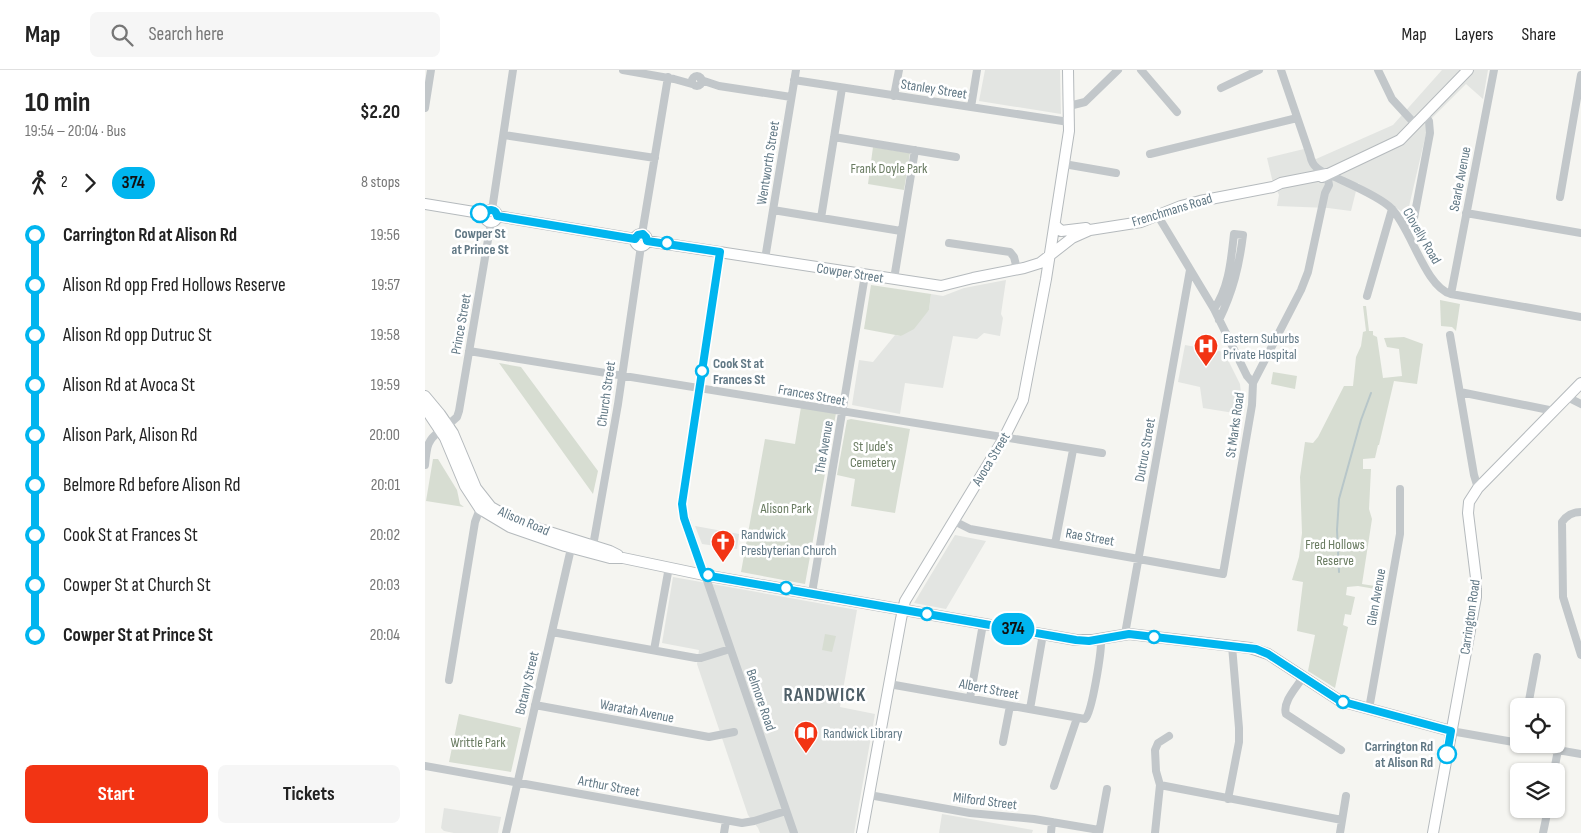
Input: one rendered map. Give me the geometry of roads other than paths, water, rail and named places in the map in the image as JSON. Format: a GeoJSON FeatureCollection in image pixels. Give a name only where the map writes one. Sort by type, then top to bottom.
{"type":"FeatureCollection","features":[{"type":"Feature","properties":{"kind":"main road","name":"Avoca Street"},"geometry":{"type":"LineString","coordinates":[[862,833],[905,601],[1004,438],[1023,400],[1065,164],[1069,122],[1068,70]]}},
{"type":"Feature","properties":{"kind":"main road","name":"Frenchmans Road"},"geometry":{"type":"LineString","coordinates":[[1050,256],[1079,234],[1100,228],[1141,222],[1181,206],[1200,201],[1327,174],[1400,140],[1468,70]]}},
{"type":"Feature","properties":{"kind":"main road","name":"Cowper Street"},"geometry":{"type":"LineString","coordinates":[[425,204],[641,240],[941,286],[1031,266],[1040,263],[1050,256]]}},
{"type":"Feature","properties":{"kind":"main road"},"geometry":{"type":"LineString","coordinates":[[1055,225],[1061,231],[1079,228],[1100,228]]}},
{"type":"Feature","properties":{"kind":"main road"},"geometry":{"type":"LineString","coordinates":[[1031,266],[1046,279]]}},
{"type":"Feature","properties":{"kind":"main road","name":"Carrington Road"},"geometry":{"type":"LineString","coordinates":[[1433,833],[1475,597],[1477,578],[1468,508],[1471,498],[1478,488],[1581,383]]}},
{"type":"Feature","properties":{"kind":"main road","name":"Alison Road"},"geometry":{"type":"LineString","coordinates":[[425,396],[444,428],[446,441],[465,486],[497,521],[510,527],[573,544],[610,558],[623,558],[704,575],[1085,641],[1125,634],[1263,651],[1336,699],[1451,731]]}},
{"type":"Feature","properties":{"kind":"main road","name":"Alison Road"},"geometry":{"type":"LineString","coordinates":[[425,408],[444,428]]}},
{"type":"Feature","properties":{"kind":"main road","name":"Alison Road"},"geometry":{"type":"LineString","coordinates":[[573,544],[593,546],[610,551],[623,558]]}},
{"type":"Feature","properties":{"kind":"street"},"geometry":{"type":"LineString","coordinates":[[425,108],[431,70]]}},
{"type":"Feature","properties":{"kind":"street","name":"Prince Street"},"geometry":{"type":"LineString","coordinates":[[425,465],[429,440],[456,418],[459,412],[513,70]]}},
{"type":"Feature","properties":{"kind":"street"},"geometry":{"type":"LineString","coordinates":[[623,70],[671,78],[697,78],[719,86],[791,97]]}},
{"type":"Feature","properties":{"kind":"street","name":"Wentworth Street"},"geometry":{"type":"LineString","coordinates":[[765,259],[796,70]]}},
{"type":"Feature","properties":{"kind":"street"},"geometry":{"type":"LineString","coordinates":[[895,96],[899,70]]}},
{"type":"Feature","properties":{"kind":"street"},"geometry":{"type":"LineString","coordinates":[[971,107],[977,70]]}},
{"type":"Feature","properties":{"kind":"street"},"geometry":{"type":"LineString","coordinates":[[1069,106],[1085,102],[1118,70]]}},
{"type":"Feature","properties":{"kind":"street"},"geometry":{"type":"LineString","coordinates":[[1141,70],[1177,112]]}},
{"type":"Feature","properties":{"kind":"street"},"geometry":{"type":"LineString","coordinates":[[1221,88],[1259,70]]}},
{"type":"Feature","properties":{"kind":"street","name":"Clovelly Road"},"geometry":{"type":"LineString","coordinates":[[1281,70],[1312,162],[1317,168],[1327,174],[1381,200],[1391,209],[1404,227],[1436,285],[1442,290],[1451,294],[1581,317]]}},
{"type":"Feature","properties":{"kind":"street"},"geometry":{"type":"LineString","coordinates":[[1378,70],[1392,99],[1415,124]]}},
{"type":"Feature","properties":{"kind":"street","name":"Searle Avenue"},"geometry":{"type":"LineString","coordinates":[[1451,294],[1494,70]]}},
{"type":"Feature","properties":{"kind":"street"},"geometry":{"type":"LineString","coordinates":[[1560,197],[1581,75]]}},
{"type":"Feature","properties":{"kind":"street","name":"Church Street"},"geometry":{"type":"LineString","coordinates":[[593,546],[618,404],[641,240],[671,78]]}},
{"type":"Feature","properties":{"kind":"street","name":"Stanley Street"},"geometry":{"type":"LineString","coordinates":[[794,80],[1069,122]]}},
{"type":"Feature","properties":{"kind":"street"},"geometry":{"type":"LineString","coordinates":[[821,218],[842,88]]}},
{"type":"Feature","properties":{"kind":"street"},"geometry":{"type":"LineString","coordinates":[[1404,227],[1411,223],[1414,218],[1430,133],[1429,121],[1424,114]]}},
{"type":"Feature","properties":{"kind":"street"},"geometry":{"type":"LineString","coordinates":[[1150,154],[1297,118]]}},
{"type":"Feature","properties":{"kind":"street"},"geometry":{"type":"LineString","coordinates":[[504,135],[655,158]]}},
{"type":"Feature","properties":{"kind":"street"},"geometry":{"type":"LineString","coordinates":[[834,136],[956,157]]}},
{"type":"Feature","properties":{"kind":"street"},"geometry":{"type":"LineString","coordinates":[[894,279],[915,150]]}},
{"type":"Feature","properties":{"kind":"street"},"geometry":{"type":"LineString","coordinates":[[1065,164],[1116,173]]}},
{"type":"Feature","properties":{"kind":"street","name":"St Marks Road"},"geometry":{"type":"LineString","coordinates":[[1223,574],[1252,404],[1253,383],[1301,290],[1308,272],[1325,193],[1329,185],[1327,174]]}},
{"type":"Feature","properties":{"kind":"street"},"geometry":{"type":"LineString","coordinates":[[1367,296],[1391,209]]}},
{"type":"Feature","properties":{"kind":"street"},"geometry":{"type":"LineString","coordinates":[[773,210],[901,231]]}},
{"type":"Feature","properties":{"kind":"street"},"geometry":{"type":"LineString","coordinates":[[1466,213],[1581,233]]}},
{"type":"Feature","properties":{"kind":"street"},"geometry":{"type":"LineString","coordinates":[[1158,216],[1213,309],[1247,376],[1253,383]]}},
{"type":"Feature","properties":{"kind":"street"},"geometry":{"type":"LineString","coordinates":[[1213,309],[1225,286],[1234,234],[1243,235],[1237,276],[1228,302],[1219,320]]}},
{"type":"Feature","properties":{"kind":"street"},"geometry":{"type":"LineString","coordinates":[[949,243],[1010,252],[1014,257],[1017,269]]}},
{"type":"Feature","properties":{"kind":"street","name":"Belmore Road"},"geometry":{"type":"LineString","coordinates":[[720,252],[682,504],[684,518],[794,833]]}},
{"type":"Feature","properties":{"kind":"street","name":"Dutruc Street"},"geometry":{"type":"LineString","coordinates":[[1125,634],[1190,270]]}},
{"type":"Feature","properties":{"kind":"street","name":"The Avenue"},"geometry":{"type":"LineString","coordinates":[[812,593],[865,275]]}},
{"type":"Feature","properties":{"kind":"street"},"geometry":{"type":"LineString","coordinates":[[1450,335],[1474,476],[1478,488]]}},
{"type":"Feature","properties":{"kind":"street","name":"Frances Street"},"geometry":{"type":"LineString","coordinates":[[469,351],[1102,454]]}},
{"type":"Feature","properties":{"kind":"street"},"geometry":{"type":"LineString","coordinates":[[1460,392],[1554,411]]}},
{"type":"Feature","properties":{"kind":"street"},"geometry":{"type":"LineString","coordinates":[[1567,397],[1581,404]]}},
{"type":"Feature","properties":{"kind":"street"},"geometry":{"type":"LineString","coordinates":[[1055,544],[1073,450]]}},
{"type":"Feature","properties":{"kind":"street","name":"Glen Avenue"},"geometry":{"type":"LineString","coordinates":[[1369,709],[1400,534],[1400,489]]}},
{"type":"Feature","properties":{"kind":"street"},"geometry":{"type":"LineString","coordinates":[[449,680],[475,522],[482,504]]}},
{"type":"Feature","properties":{"kind":"street"},"geometry":{"type":"LineString","coordinates":[[1581,512],[1574,512],[1562,522],[1563,597],[1581,655]]}},
{"type":"Feature","properties":{"kind":"street","name":"Rae Street"},"geometry":{"type":"LineString","coordinates":[[953,521],[970,529],[1223,574]]}},
{"type":"Feature","properties":{"kind":"street","name":"Botany Street"},"geometry":{"type":"LineString","coordinates":[[507,833],[573,544]]}},
{"type":"Feature","properties":{"kind":"street"},"geometry":{"type":"LineString","coordinates":[[654,650],[669,568]]}},
{"type":"Feature","properties":{"kind":"street"},"geometry":{"type":"LineString","coordinates":[[970,698],[983,624]]}},
{"type":"Feature","properties":{"kind":"street"},"geometry":{"type":"LineString","coordinates":[[552,632],[701,658],[730,649]]}},
{"type":"Feature","properties":{"kind":"street"},"geometry":{"type":"LineString","coordinates":[[1030,710],[1043,634]]}},
{"type":"Feature","properties":{"kind":"street"},"geometry":{"type":"LineString","coordinates":[[1054,786],[1081,718],[1088,716],[1101,651],[1101,638]]}},
{"type":"Feature","properties":{"kind":"street"},"geometry":{"type":"LineString","coordinates":[[1228,798],[1239,742],[1232,646]]}},
{"type":"Feature","properties":{"kind":"street"},"geometry":{"type":"LineString","coordinates":[[1529,698],[1537,657]]}},
{"type":"Feature","properties":{"kind":"street"},"geometry":{"type":"LineString","coordinates":[[1303,677],[1286,704],[1286,714],[1341,750]]}},
{"type":"Feature","properties":{"kind":"street","name":"Albert Street"},"geometry":{"type":"LineString","coordinates":[[889,684],[1081,718]]}},
{"type":"Feature","properties":{"kind":"street","name":"Waratah Avenue"},"geometry":{"type":"LineString","coordinates":[[535,705],[709,737],[734,732]]}},
{"type":"Feature","properties":{"kind":"street"},"geometry":{"type":"LineString","coordinates":[[1003,742],[1010,706]]}},
{"type":"Feature","properties":{"kind":"street","name":"Alison Road"},"geometry":{"type":"LineString","coordinates":[[1451,731],[1510,741]]}},
{"type":"Feature","properties":{"kind":"street"},"geometry":{"type":"LineString","coordinates":[[1155,833],[1160,785],[1156,771],[1155,750],[1158,743],[1169,736]]}},
{"type":"Feature","properties":{"kind":"street"},"geometry":{"type":"LineString","coordinates":[[1565,751],[1581,754]]}},
{"type":"Feature","properties":{"kind":"street","name":"Arthur Street"},"geometry":{"type":"LineString","coordinates":[[425,766],[747,823],[786,811]]}},
{"type":"Feature","properties":{"kind":"street"},"geometry":{"type":"LineString","coordinates":[[1160,785],[1342,820]]}},
{"type":"Feature","properties":{"kind":"street"},"geometry":{"type":"LineString","coordinates":[[1099,832],[1107,789]]}},
{"type":"Feature","properties":{"kind":"street","name":"Milford Street"},"geometry":{"type":"LineString","coordinates":[[869,795],[970,813],[1052,822],[1099,832]]}},
{"type":"Feature","properties":{"kind":"street"},"geometry":{"type":"LineString","coordinates":[[1340,833],[1346,796]]}},
{"type":"Feature","properties":{"kind":"street"},"geometry":{"type":"LineString","coordinates":[[1543,833],[1546,818]]}},
{"type":"Feature","properties":{"kind":"street"},"geometry":{"type":"LineString","coordinates":[[724,833],[726,820]]}},
{"type":"Feature","properties":{"kind":"street"},"geometry":{"type":"LineString","coordinates":[[1051,833],[1052,822]]}},
{"type":"Feature","properties":{"kind":"waterway"},"geometry":{"type":"LineString","coordinates":[[1339,572],[1337,530],[1339,499],[1361,420],[1371,393]]}},
{"type":"Feature","properties":{"kind":"place","name":"Cowper St at Prince St"},"geometry":{"type":"Point","coordinates":[480,213]}},
{"type":"Feature","properties":{"kind":"place","name":"Eastern Suburbs Private Hospital"},"geometry":{"type":"Point","coordinates":[1206,367]}},
{"type":"Feature","properties":{"kind":"place","name":"Cook St at Frances St"},"geometry":{"type":"Point","coordinates":[702,371]}},
{"type":"Feature","properties":{"kind":"place","name":"Randwick Presbyterian Church"},"geometry":{"type":"Point","coordinates":[723,563]}},
{"type":"Feature","properties":{"kind":"place","name":"Randwick Library"},"geometry":{"type":"Point","coordinates":[806,754]}},
{"type":"Feature","properties":{"kind":"place","name":"Carrington Rd at Alison Rd"},"geometry":{"type":"Point","coordinates":[1447,754]}},
{"type":"Feature","properties":{"kind":"district","name":"RANDWICK"},"geometry":{"type":"Point","coordinates":[825,695]}},
{"type":"Feature","properties":{"kind":"park label","name":"Frank Doyle Park"},"geometry":{"type":"Point","coordinates":[889,168]}},
{"type":"Feature","properties":{"kind":"park label","name":"St Jude's Cemetery"},"geometry":{"type":"Point","coordinates":[873,454]}},
{"type":"Feature","properties":{"kind":"park label","name":"Alison Park"},"geometry":{"type":"Point","coordinates":[786,508]}},
{"type":"Feature","properties":{"kind":"park label","name":"Fred Hollows Reserve"},"geometry":{"type":"Point","coordinates":[1335,552]}},
{"type":"Feature","properties":{"kind":"park label","name":"Writtle Park"},"geometry":{"type":"Point","coordinates":[478,742]}}]}
